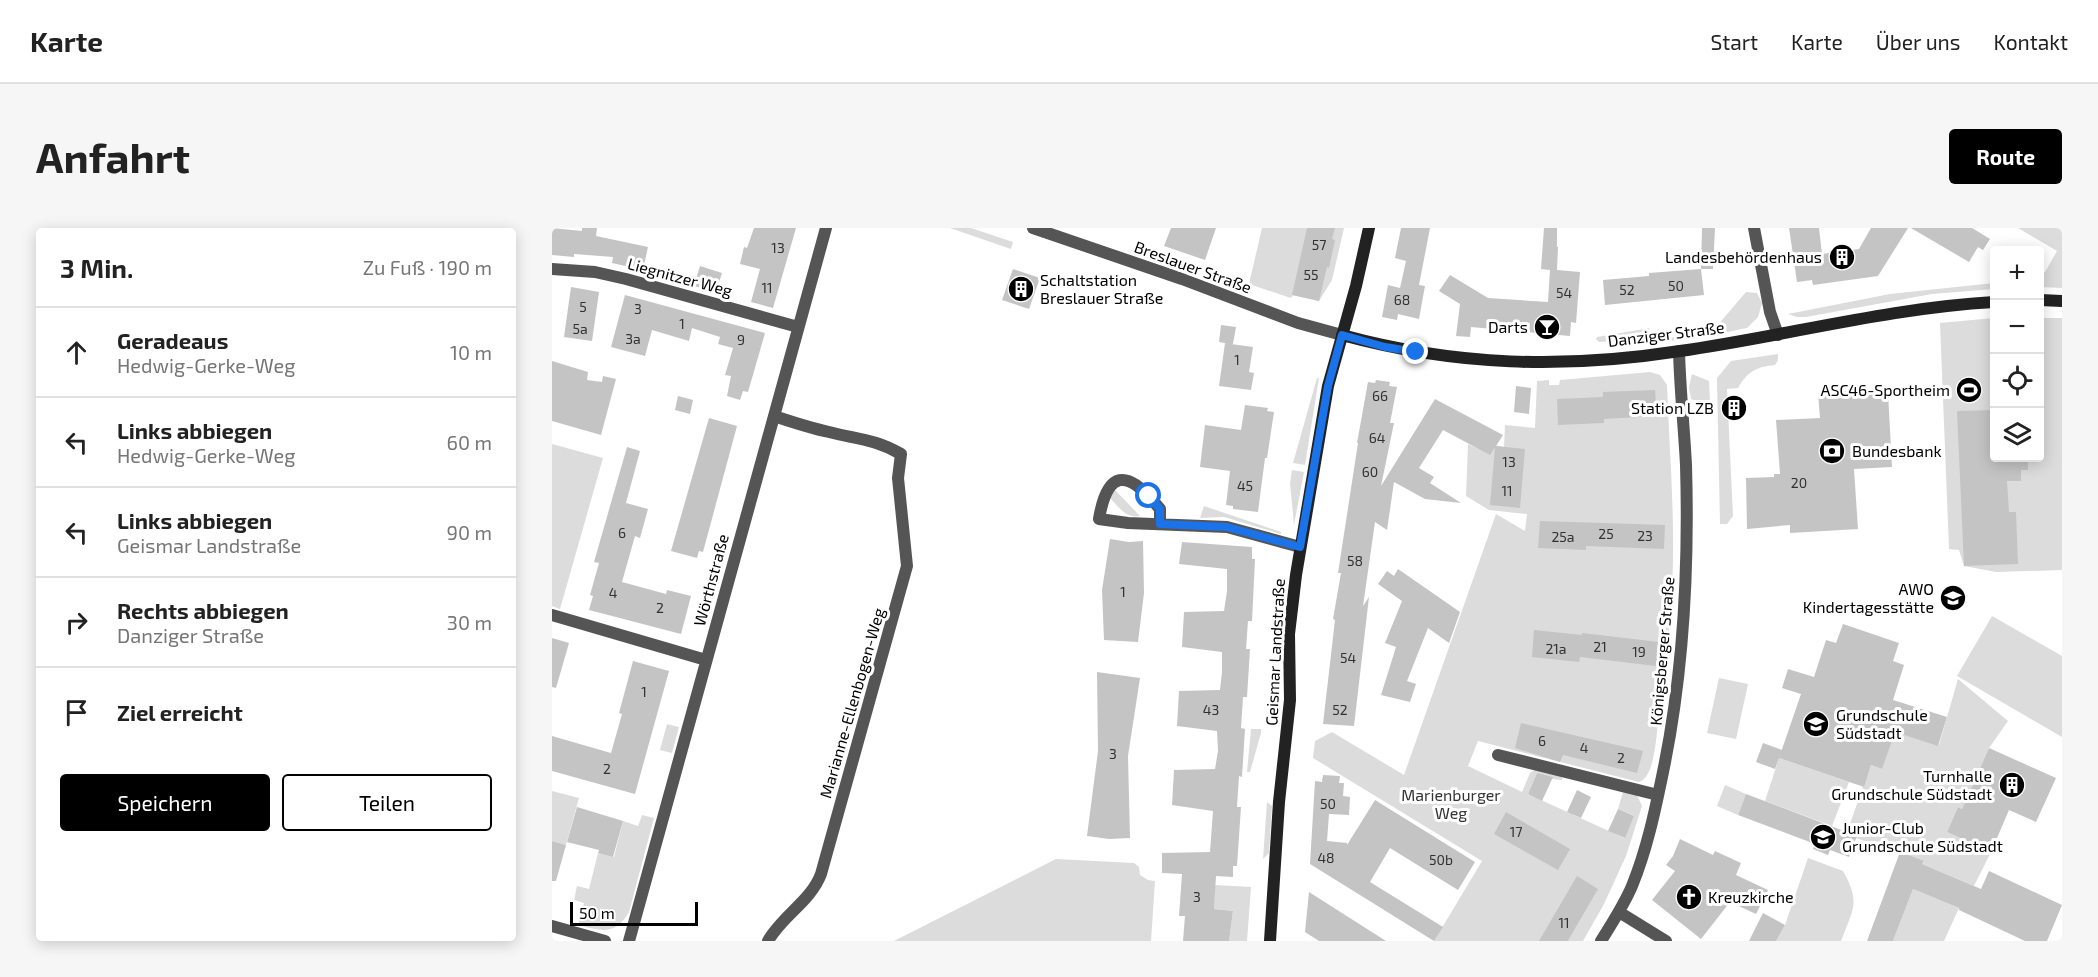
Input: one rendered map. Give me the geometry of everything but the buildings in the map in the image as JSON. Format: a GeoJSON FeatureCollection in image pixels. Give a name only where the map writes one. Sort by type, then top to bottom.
{"type":"FeatureCollection","features":[{"type":"Feature","properties":{"kind":"main road","name":"Geismar Landstraße"},"geometry":{"type":"LineString","coordinates":[[1269,941],[1279,802],[1290,700],[1290,623],[1300,547],[1328,386],[1369,228]]}},
{"type":"Feature","properties":{"kind":"main road"},"geometry":{"type":"LineString","coordinates":[[2044,300],[2062,301]]}},
{"type":"Feature","properties":{"kind":"main road","name":"Danziger Straße"},"geometry":{"type":"LineString","coordinates":[[1342,335],[1385,347],[1488,362],[1585,361],[1679,351],[1931,307],[1990,302]]}},
{"type":"Feature","properties":{"kind":"street","name":"Wörthstraße"},"geometry":{"type":"LineString","coordinates":[[629,941],[826,228]]}},
{"type":"Feature","properties":{"kind":"street","name":"Breslauer Straße"},"geometry":{"type":"LineString","coordinates":[[1033,228],[1182,279],[1298,323],[1342,335]]}},
{"type":"Feature","properties":{"kind":"street"},"geometry":{"type":"LineString","coordinates":[[1754,228],[1770,312],[1778,335]]}},
{"type":"Feature","properties":{"kind":"street","name":"Liegnitzer Weg"},"geometry":{"type":"LineString","coordinates":[[552,270],[595,272],[626,279],[798,327]]}},
{"type":"Feature","properties":{"kind":"street","name":"Königsberger Straße"},"geometry":{"type":"LineString","coordinates":[[1601,941],[1619,912],[1642,859],[1674,720],[1683,633],[1686,548],[1686,465],[1679,351]]}},
{"type":"Feature","properties":{"kind":"street","name":"Marianne-Ellenbogen-Weg"},"geometry":{"type":"LineString","coordinates":[[768,941],[777,928],[811,892],[821,874],[907,561],[898,478],[901,454],[874,440],[829,433],[774,416]]}},
{"type":"Feature","properties":{"kind":"street"},"geometry":{"type":"LineString","coordinates":[[1160,524],[1160,509],[1138,485],[1132,482],[1121,481],[1108,489],[1102,500],[1099,519],[1128,524],[1227,527],[1300,547]]}},
{"type":"Feature","properties":{"kind":"street"},"geometry":{"type":"LineString","coordinates":[[552,615],[706,660]]}},
{"type":"Feature","properties":{"kind":"street"},"geometry":{"type":"LineString","coordinates":[[1498,755],[1658,795]]}},
{"type":"Feature","properties":{"kind":"street"},"geometry":{"type":"LineString","coordinates":[[1619,912],[1666,941]]}},
{"type":"Feature","properties":{"kind":"street"},"geometry":{"type":"LineString","coordinates":[[552,926],[605,941]]}},
{"type":"Feature","properties":{"kind":"green space"},"geometry":{"type":"Polygon","coordinates":[[[950,228],[971,228],[1013,242],[1011,249],[950,228]]]}},
{"type":"Feature","properties":{"kind":"green space"},"geometry":{"type":"Polygon","coordinates":[[[1262,228],[1344,228],[1332,280],[1319,301],[1293,295],[1291,298],[1249,284],[1262,228]]]}},
{"type":"Feature","properties":{"kind":"green space"},"geometry":{"type":"Polygon","coordinates":[[[2018,228],[2062,228],[2062,288],[2044,287],[2044,272],[2057,251],[2018,228]]]}},
{"type":"Feature","properties":{"kind":"green space"},"geometry":{"type":"Polygon","coordinates":[[[1990,283],[1990,289],[1932,294],[1806,317],[1788,314],[1890,294],[1990,283]]]}},
{"type":"Feature","properties":{"kind":"green space"},"geometry":{"type":"Polygon","coordinates":[[[1746,292],[1757,293],[1762,303],[1758,317],[1747,328],[1643,345],[1643,341],[1711,333],[1746,292]]]}},
{"type":"Feature","properties":{"kind":"green space","name":"ASC46-Sportheim"},"geometry":{"type":"Polygon","coordinates":[[[1990,318],[1990,462],[2044,462],[2044,318],[2062,318],[2062,570],[1996,572],[1964,566],[1959,550],[1949,549],[1940,323],[1990,318]]]}},
{"type":"Feature","properties":{"kind":"green space"},"geometry":{"type":"Polygon","coordinates":[[[1650,328],[1643,339],[1599,342],[1596,339],[1597,337],[1650,328]]]}},
{"type":"Feature","properties":{"kind":"green space"},"geometry":{"type":"Polygon","coordinates":[[[1778,354],[1775,365],[1753,371],[1738,388],[1727,389],[1733,516],[1727,524],[1720,524],[1717,378],[1731,361],[1778,354]]]}},
{"type":"Feature","properties":{"kind":"green space","name":"Marienburger Weg"},"geometry":{"type":"Polygon","coordinates":[[[1650,372],[1660,375],[1667,385],[1673,560],[1666,663],[1655,748],[1648,773],[1639,782],[1478,741],[1468,766],[1522,792],[1530,773],[1536,769],[1562,776],[1562,780],[1552,779],[1537,773],[1528,794],[1624,838],[1634,816],[1618,809],[1623,792],[1637,795],[1642,806],[1626,856],[1604,904],[1583,941],[1434,941],[1482,861],[1313,758],[1315,741],[1332,732],[1404,775],[1496,514],[1525,531],[1527,514],[1489,510],[1466,496],[1468,444],[1479,449],[1483,443],[1504,447],[1505,425],[1535,428],[1537,381],[1549,380],[1549,385],[1559,385],[1560,380],[1650,372]]]}},
{"type":"Feature","properties":{"kind":"green space"},"geometry":{"type":"Polygon","coordinates":[[[1692,374],[1709,381],[1710,401],[1699,402],[1691,399],[1689,387],[1692,374]]]}},
{"type":"Feature","properties":{"kind":"green space"},"geometry":{"type":"Polygon","coordinates":[[[1317,378],[1319,378],[1305,465],[1293,463],[1317,378]]]}},
{"type":"Feature","properties":{"kind":"green space"},"geometry":{"type":"Polygon","coordinates":[[[552,444],[603,458],[560,609],[552,606],[552,444]]]}},
{"type":"Feature","properties":{"kind":"green space"},"geometry":{"type":"Polygon","coordinates":[[[1292,470],[1304,472],[1294,525],[1290,483],[1292,470]]]}},
{"type":"Feature","properties":{"kind":"green space"},"geometry":{"type":"Polygon","coordinates":[[[1115,490],[1140,516],[1127,514],[1110,498],[1115,490]]]}},
{"type":"Feature","properties":{"kind":"green space"},"geometry":{"type":"Polygon","coordinates":[[[1204,506],[1281,532],[1281,534],[1224,517],[1200,518],[1204,506]]]}},
{"type":"Feature","properties":{"kind":"green space"},"geometry":{"type":"Polygon","coordinates":[[[1992,616],[2062,656],[2062,737],[1957,676],[1992,616]]]}},
{"type":"Feature","properties":{"kind":"green space"},"geometry":{"type":"Polygon","coordinates":[[[1719,678],[1748,684],[1736,739],[1707,733],[1719,678]]]}},
{"type":"Feature","properties":{"kind":"green space"},"geometry":{"type":"Polygon","coordinates":[[[1958,679],[2008,721],[1989,748],[1962,809],[1958,807],[1947,832],[1991,852],[1974,886],[1922,864],[1924,862],[1856,838],[1847,832],[1871,765],[1882,769],[1893,731],[1939,745],[1958,679]]]}},
{"type":"Feature","properties":{"kind":"green space"},"geometry":{"type":"Polygon","coordinates":[[[667,724],[679,727],[672,753],[660,750],[667,724]]]}},
{"type":"Feature","properties":{"kind":"green space"},"geometry":{"type":"Polygon","coordinates":[[[1251,729],[1261,729],[1261,733],[1250,772],[1247,772],[1251,729]]]}},
{"type":"Feature","properties":{"kind":"green space"},"geometry":{"type":"Polygon","coordinates":[[[1779,758],[1849,782],[1832,826],[1765,801],[1779,758]]]}},
{"type":"Feature","properties":{"kind":"green space"},"geometry":{"type":"Polygon","coordinates":[[[1725,785],[1746,794],[1738,815],[1717,806],[1725,785]]]}},
{"type":"Feature","properties":{"kind":"green space"},"geometry":{"type":"Polygon","coordinates":[[[552,791],[579,798],[566,845],[552,841],[552,791]]]}},
{"type":"Feature","properties":{"kind":"green space"},"geometry":{"type":"Polygon","coordinates":[[[1267,802],[1272,806],[1269,853],[1263,859],[1267,802]]]}},
{"type":"Feature","properties":{"kind":"green space"},"geometry":{"type":"Polygon","coordinates":[[[642,815],[654,818],[629,912],[618,925],[607,930],[578,925],[584,903],[574,900],[577,886],[589,889],[598,853],[614,857],[623,821],[638,826],[642,815]]]}},
{"type":"Feature","properties":{"kind":"green space"},"geometry":{"type":"Polygon","coordinates":[[[1808,858],[1843,871],[1849,882],[1853,906],[1841,941],[1776,941],[1785,925],[1808,858]]]}},
{"type":"Feature","properties":{"kind":"green space"},"geometry":{"type":"Polygon","coordinates":[[[1056,859],[1134,863],[1139,867],[1140,875],[1155,881],[1151,941],[894,941],[1056,859]]]}},
{"type":"Feature","properties":{"kind":"green space"},"geometry":{"type":"Polygon","coordinates":[[[1215,885],[1251,887],[1247,941],[1229,941],[1233,911],[1214,909],[1215,885]]]}},
{"type":"Feature","properties":{"kind":"green space"},"geometry":{"type":"Polygon","coordinates":[[[1913,889],[1959,908],[1944,941],[1893,941],[1913,889]]]}},
{"type":"Feature","properties":{"kind":"place","name":"Landesbehördenhaus"},"geometry":{"type":"Point","coordinates":[1842,257]}},
{"type":"Feature","properties":{"kind":"place","name":"Schaltstation Breslauer Straße"},"geometry":{"type":"Point","coordinates":[1021,289]}},
{"type":"Feature","properties":{"kind":"place","name":"Darts"},"geometry":{"type":"Point","coordinates":[1547,327]}},
{"type":"Feature","properties":{"kind":"place","name":"ASC46-Sportheim"},"geometry":{"type":"Point","coordinates":[1969,390]}},
{"type":"Feature","properties":{"kind":"place","name":"Station LZB"},"geometry":{"type":"Point","coordinates":[1734,408]}},
{"type":"Feature","properties":{"kind":"place","name":"Bundesbank"},"geometry":{"type":"Point","coordinates":[1832,451]}},
{"type":"Feature","properties":{"kind":"place","name":"AWO Kindertagesstätte"},"geometry":{"type":"Point","coordinates":[1953,598]}},
{"type":"Feature","properties":{"kind":"place","name":"Grundschule Südstadt"},"geometry":{"type":"Point","coordinates":[1816,724]}},
{"type":"Feature","properties":{"kind":"place","name":"Turnhalle Grundschule Südstadt"},"geometry":{"type":"Point","coordinates":[2012,785]}},
{"type":"Feature","properties":{"kind":"place","name":"Junior-Club Grundschule Südstadt"},"geometry":{"type":"Point","coordinates":[1823,837]}},
{"type":"Feature","properties":{"kind":"place","name":"Kreuzkirche"},"geometry":{"type":"Point","coordinates":[1689,897]}},
{"type":"Feature","properties":{"kind":"route"},"geometry":{"type":"LineString","coordinates":[[1149,496],[1162,514],[1160,524],[1227,527],[1300,547],[1328,386],[1342,335],[1385,347],[1416,352]]}}]}
